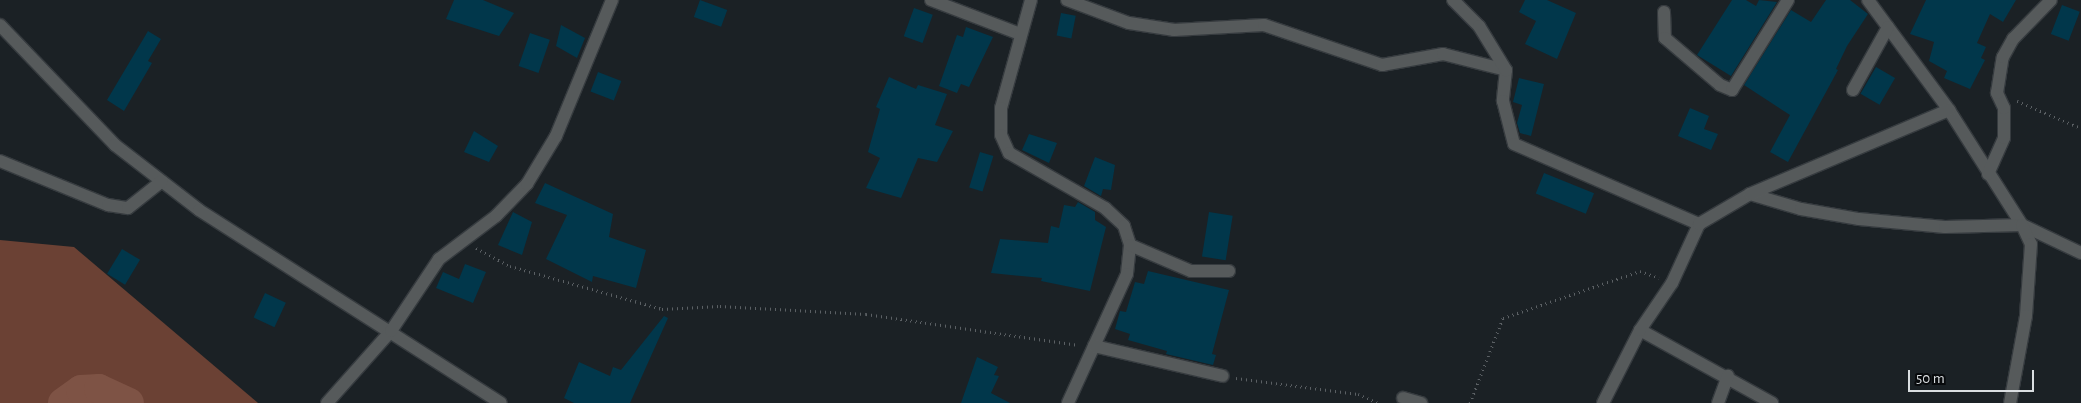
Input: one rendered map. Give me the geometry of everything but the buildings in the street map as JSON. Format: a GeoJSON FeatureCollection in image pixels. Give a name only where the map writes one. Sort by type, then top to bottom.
{"type":"FeatureCollection","features":[{"type":"Feature","properties":{"kind":"street"},"geometry":{"type":"LineString","coordinates":[[327,403],[391,330],[439,259],[496,216],[526,184],[560,128],[612,0]]}},
{"type":"Feature","properties":{"kind":"street"},"geometry":{"type":"LineString","coordinates":[[931,0],[1020,34]]}},
{"type":"Feature","properties":{"kind":"street"},"geometry":{"type":"LineString","coordinates":[[1031,0],[1001,108],[1001,135],[1009,153],[1105,208],[1124,226],[1130,246],[1127,274],[1068,403]]}},
{"type":"Feature","properties":{"kind":"street"},"geometry":{"type":"LineString","coordinates":[[1067,0],[1129,23],[1174,30],[1264,26],[1382,65],[1443,54],[1506,70]]}},
{"type":"Feature","properties":{"kind":"street"},"geometry":{"type":"LineString","coordinates":[[1453,0],[1479,26],[1506,70],[1503,101],[1514,144],[1699,224]]}},
{"type":"Feature","properties":{"kind":"street"},"geometry":{"type":"LineString","coordinates":[[1664,12],[1665,38],[1720,85],[1732,90],[1788,0]]}},
{"type":"Feature","properties":{"kind":"street"},"geometry":{"type":"LineString","coordinates":[[1868,0],[1949,110],[2022,225],[2030,244],[2026,316],[2010,403]]}},
{"type":"Feature","properties":{"kind":"street"},"geometry":{"type":"LineString","coordinates":[[1988,174],[2004,138],[2004,108],[1997,92],[2003,57],[2013,39],[2051,0]]}},
{"type":"Feature","properties":{"kind":"street"},"geometry":{"type":"LineString","coordinates":[[0,25],[115,145],[199,210],[391,330],[500,403]]}},
{"type":"Feature","properties":{"kind":"street"},"geometry":{"type":"LineString","coordinates":[[1853,90],[1888,27]]}},
{"type":"Feature","properties":{"kind":"street"},"geometry":{"type":"LineString","coordinates":[[1603,403],[1640,330],[1672,283],[1699,224],[1750,194],[1949,110]]}},
{"type":"Feature","properties":{"kind":"street"},"geometry":{"type":"LineString","coordinates":[[0,161],[108,205],[128,208],[162,181]]}},
{"type":"Feature","properties":{"kind":"street"},"geometry":{"type":"LineString","coordinates":[[1750,194],[1801,210],[1859,219],[1945,227],[2022,225],[2081,253]]}},
{"type":"Feature","properties":{"kind":"street"},"geometry":{"type":"LineString","coordinates":[[1130,246],[1192,271],[1229,271]]}},
{"type":"Feature","properties":{"kind":"street"},"geometry":{"type":"LineString","coordinates":[[1640,330],[1728,376],[1772,403]]}},
{"type":"Feature","properties":{"kind":"street"},"geometry":{"type":"LineString","coordinates":[[1094,346],[1223,376]]}},
{"type":"Feature","properties":{"kind":"street"},"geometry":{"type":"LineString","coordinates":[[1718,403],[1728,376]]}},
{"type":"Feature","properties":{"kind":"street"},"geometry":{"type":"LineString","coordinates":[[1403,398],[1421,403]]}},
{"type":"Feature","properties":{"kind":"path"},"geometry":{"type":"LineString","coordinates":[[1997,92],[2081,128]]}},
{"type":"Feature","properties":{"kind":"path"},"geometry":{"type":"LineString","coordinates":[[462,241],[510,266],[662,309],[720,306],[866,314],[1094,346]]}},
{"type":"Feature","properties":{"kind":"path"},"geometry":{"type":"LineString","coordinates":[[1470,403],[1502,318],[1640,271],[1672,283]]}},
{"type":"Feature","properties":{"kind":"path"},"geometry":{"type":"LineString","coordinates":[[1223,376],[1358,394],[1378,403]]}},
{"type":"Feature","properties":{"kind":"shaded area"},"geometry":{"type":"Polygon","coordinates":[[[0,240],[74,247],[258,403],[0,403],[0,240]]]}},
{"type":"Feature","properties":{"kind":"waterway"},"geometry":{"type":"LineString","coordinates":[[63,403],[81,390],[99,389],[129,403]]}}]}
